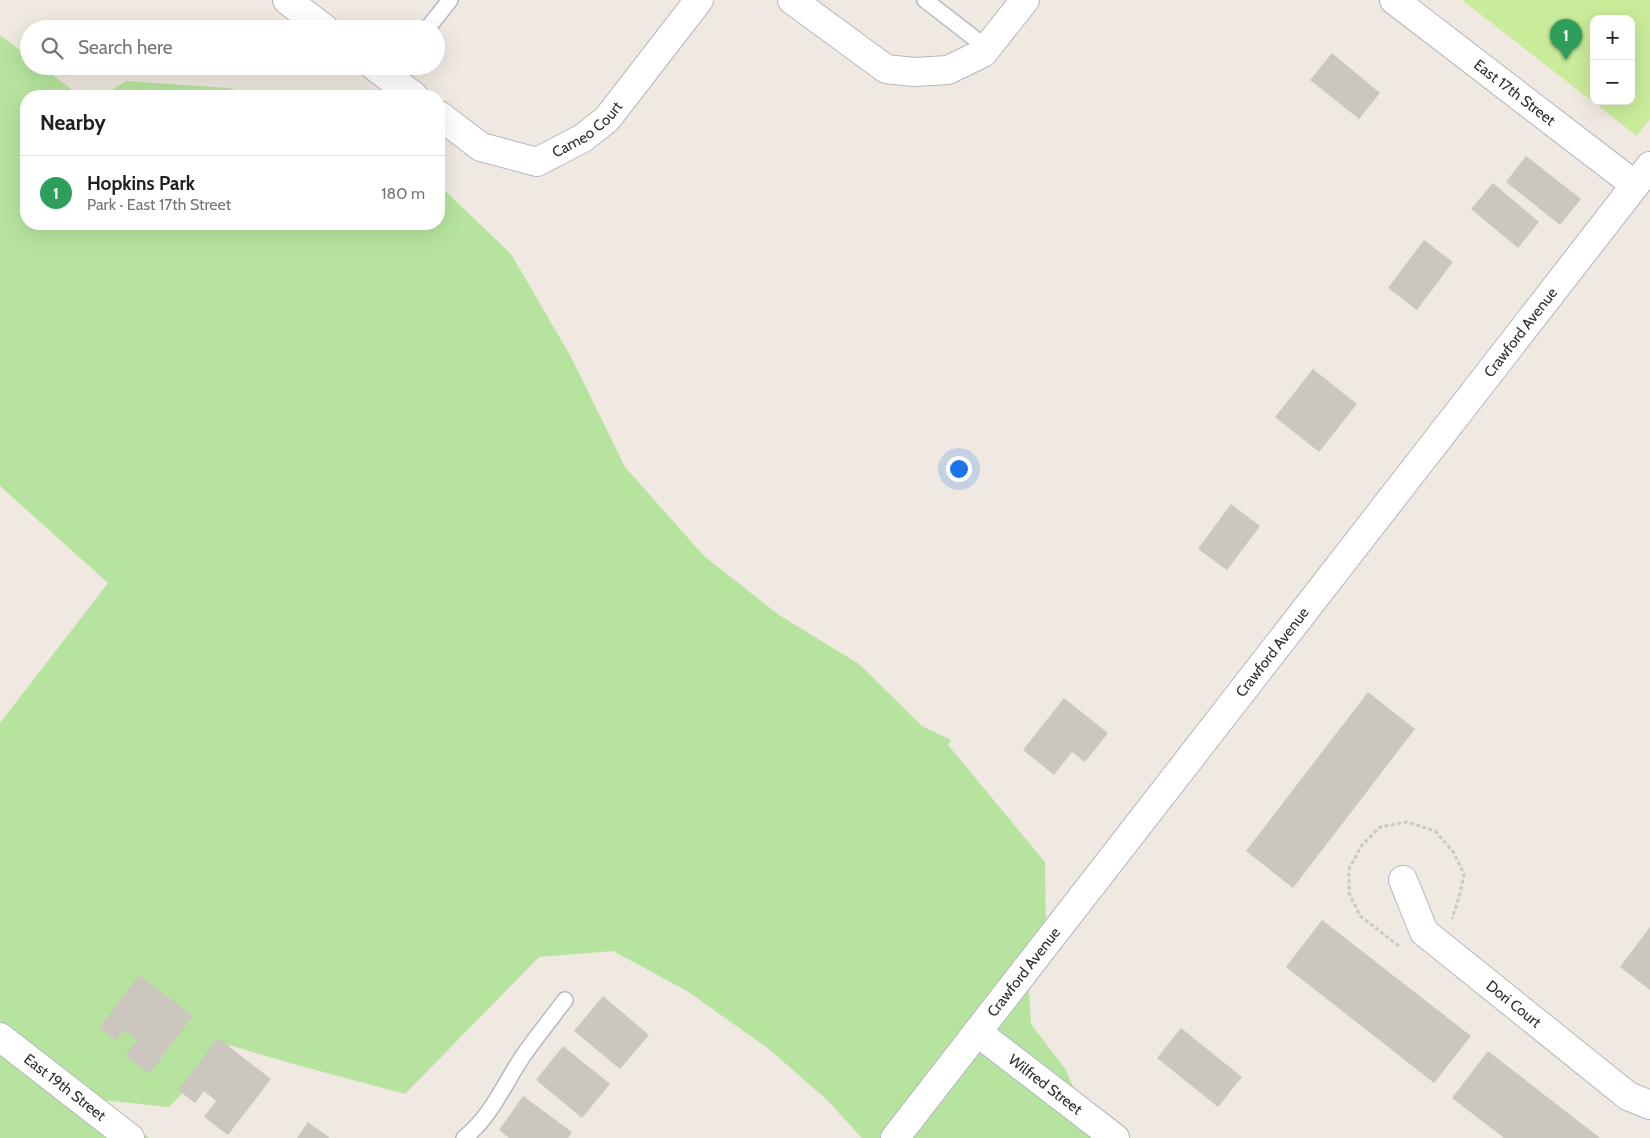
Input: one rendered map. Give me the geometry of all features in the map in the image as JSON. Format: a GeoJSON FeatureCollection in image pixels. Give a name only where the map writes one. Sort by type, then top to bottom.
{"type":"FeatureCollection","features":[{"type":"Feature","properties":{"kind":"street"},"geometry":{"type":"LineString","coordinates":[[287,0],[313,20]]}},
{"type":"Feature","properties":{"kind":"street","name":"Cameo Court"},"geometry":{"type":"LineString","coordinates":[[445,120],[481,147],[537,162],[583,138],[607,119],[699,0]]}},
{"type":"Feature","properties":{"kind":"street"},"geometry":{"type":"LineString","coordinates":[[792,0],[886,69],[914,72],[948,70],[983,53],[1025,0]]}},
{"type":"Feature","properties":{"kind":"street","name":"East 17th Street"},"geometry":{"type":"LineString","coordinates":[[1394,0],[1643,176]]}},
{"type":"Feature","properties":{"kind":"street"},"geometry":{"type":"LineString","coordinates":[[391,75],[408,90]]}},
{"type":"Feature","properties":{"kind":"street","name":"Crawford Avenue"},"geometry":{"type":"LineString","coordinates":[[895,1138],[1643,176]]}},
{"type":"Feature","properties":{"kind":"street","name":"Dori Court"},"geometry":{"type":"LineString","coordinates":[[1404,880],[1424,932],[1628,1096],[1650,1105]]}},
{"type":"Feature","properties":{"kind":"street","name":"Wilfred Street"},"geometry":{"type":"LineString","coordinates":[[977,1032],[1115,1138]]}},
{"type":"Feature","properties":{"kind":"street","name":"East 19th Street"},"geometry":{"type":"LineString","coordinates":[[0,1037],[130,1138]]}},
{"type":"Feature","properties":{"kind":"lane"},"geometry":{"type":"LineString","coordinates":[[434,20],[450,0]]}},
{"type":"Feature","properties":{"kind":"lane"},"geometry":{"type":"LineString","coordinates":[[925,0],[987,48]]}},
{"type":"Feature","properties":{"kind":"lane"},"geometry":{"type":"LineString","coordinates":[[464,1138],[473,1131],[495,1102],[522,1057],[565,1000]]}},
{"type":"Feature","properties":{"kind":"green space"},"geometry":{"type":"Polygon","coordinates":[[[1462,0],[1650,0],[1650,119],[1637,136],[1597,105],[1635,105],[1635,15],[1590,15],[1590,99],[1462,0]]]}},
{"type":"Feature","properties":{"kind":"green space"},"geometry":{"type":"Polygon","coordinates":[[[0,35],[20,50],[20,75],[53,75],[72,90],[20,90],[20,230],[445,230],[445,191],[511,254],[571,357],[625,467],[704,556],[779,615],[859,664],[922,726],[951,740],[948,745],[1045,862],[1046,933],[1028,975],[1031,1024],[1066,1070],[1083,1111],[1120,1138],[862,1138],[827,1100],[769,1049],[687,991],[613,951],[539,957],[405,1094],[229,1045],[169,1107],[101,1100],[149,1138],[0,1138],[0,723],[108,583],[0,486],[0,35]]]}},
{"type":"Feature","properties":{"kind":"green space"},"geometry":{"type":"Polygon","coordinates":[[[126,81],[236,90],[112,90],[126,81]]]}},
{"type":"Feature","properties":{"kind":"building"},"geometry":{"type":"Polygon","coordinates":[[[1332,53],[1380,93],[1359,119],[1310,80],[1332,53]]]}},
{"type":"Feature","properties":{"kind":"building"},"geometry":{"type":"Polygon","coordinates":[[[1526,156],[1581,199],[1560,225],[1506,182],[1526,156]]]}},
{"type":"Feature","properties":{"kind":"building"},"geometry":{"type":"Polygon","coordinates":[[[1493,183],[1539,222],[1518,248],[1471,209],[1493,183]]]}},
{"type":"Feature","properties":{"kind":"building"},"geometry":{"type":"Polygon","coordinates":[[[1424,240],[1453,262],[1417,310],[1388,288],[1424,240]]]}},
{"type":"Feature","properties":{"kind":"building"},"geometry":{"type":"Polygon","coordinates":[[[1313,369],[1357,404],[1319,452],[1275,417],[1313,369]]]}},
{"type":"Feature","properties":{"kind":"building"},"geometry":{"type":"Polygon","coordinates":[[[1231,504],[1260,526],[1227,570],[1198,549],[1231,504]]]}},
{"type":"Feature","properties":{"kind":"building"},"geometry":{"type":"Polygon","coordinates":[[[1368,692],[1415,729],[1293,888],[1246,851],[1368,692]]]}},
{"type":"Feature","properties":{"kind":"building"},"geometry":{"type":"Polygon","coordinates":[[[1064,698],[1108,733],[1085,762],[1072,752],[1054,775],[1023,750],[1064,698]]]}},
{"type":"Feature","properties":{"kind":"building"},"geometry":{"type":"Polygon","coordinates":[[[1322,920],[1471,1036],[1434,1083],[1286,967],[1322,920]]]}},
{"type":"Feature","properties":{"kind":"building"},"geometry":{"type":"Polygon","coordinates":[[[1650,927],[1650,990],[1620,967],[1650,927]]]}},
{"type":"Feature","properties":{"kind":"building"},"geometry":{"type":"Polygon","coordinates":[[[139,975],[193,1016],[149,1074],[125,1056],[137,1040],[124,1030],[116,1041],[99,1028],[139,975]]]}},
{"type":"Feature","properties":{"kind":"building"},"geometry":{"type":"Polygon","coordinates":[[[603,996],[649,1035],[620,1069],[574,1031],[603,996]]]}},
{"type":"Feature","properties":{"kind":"building"},"geometry":{"type":"Polygon","coordinates":[[[1181,1028],[1242,1077],[1218,1107],[1157,1058],[1181,1028]]]}},
{"type":"Feature","properties":{"kind":"building"},"geometry":{"type":"Polygon","coordinates":[[[218,1038],[271,1079],[228,1135],[204,1117],[216,1101],[204,1091],[195,1103],[178,1090],[218,1038]]]}},
{"type":"Feature","properties":{"kind":"building"},"geometry":{"type":"Polygon","coordinates":[[[563,1046],[610,1084],[582,1118],[536,1080],[563,1046]]]}},
{"type":"Feature","properties":{"kind":"building"},"geometry":{"type":"Polygon","coordinates":[[[1488,1051],[1600,1138],[1504,1138],[1452,1098],[1488,1051]]]}},
{"type":"Feature","properties":{"kind":"building"},"geometry":{"type":"Polygon","coordinates":[[[523,1096],[572,1132],[568,1138],[509,1138],[499,1130],[523,1096]]]}},
{"type":"Feature","properties":{"kind":"building"},"geometry":{"type":"Polygon","coordinates":[[[308,1122],[330,1138],[297,1138],[308,1122]]]}},
{"type":"Feature","properties":{"kind":"place","name":"Hopkins Park"},"geometry":{"type":"Point","coordinates":[1566,60]}}]}
